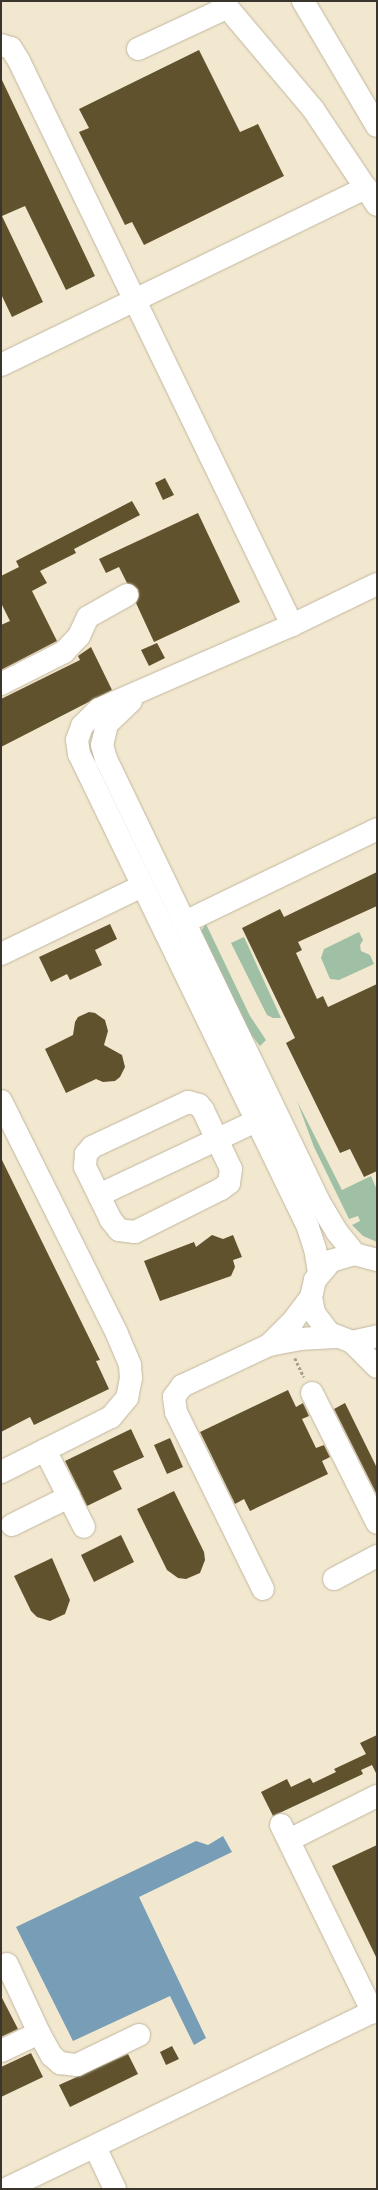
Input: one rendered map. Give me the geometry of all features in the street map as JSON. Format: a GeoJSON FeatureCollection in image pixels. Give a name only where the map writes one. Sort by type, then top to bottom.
{"type":"FeatureCollection","features":[{"type":"Feature","properties":{"kind":"street"},"geometry":{"type":"LineString","coordinates":[[303,1],[377,126]]}},
{"type":"Feature","properties":{"kind":"street"},"geometry":{"type":"LineString","coordinates":[[1,365],[136,300],[371,196],[317,115],[225,4],[138,49]]}},
{"type":"Feature","properties":{"kind":"street"},"geometry":{"type":"LineString","coordinates":[[1,46],[11,48],[16,55],[136,300],[292,625]]}},
{"type":"Feature","properties":{"kind":"street"},"geometry":{"type":"LineString","coordinates":[[319,1273],[315,1249],[308,1227],[79,754],[77,740],[82,726],[93,713],[292,625],[377,584]]}},
{"type":"Feature","properties":{"kind":"street"},"geometry":{"type":"LineString","coordinates":[[1,684],[64,652],[79,636],[88,617],[127,595]]}},
{"type":"Feature","properties":{"kind":"street"},"geometry":{"type":"LineString","coordinates":[[138,693],[107,724],[102,738],[103,752],[322,1207],[337,1232],[355,1254]]}},
{"type":"Feature","properties":{"kind":"street"},"geometry":{"type":"LineString","coordinates":[[185,922],[377,829]]}},
{"type":"Feature","properties":{"kind":"street"},"geometry":{"type":"LineString","coordinates":[[1,954],[142,886]]}},
{"type":"Feature","properties":{"kind":"street"},"geometry":{"type":"LineString","coordinates":[[1,1101],[117,1334],[130,1365],[130,1387],[127,1398],[117,1412],[1,1472]]}},
{"type":"Feature","properties":{"kind":"street"},"geometry":{"type":"LineString","coordinates":[[188,1102],[199,1106],[217,1139],[231,1169],[229,1183],[221,1189],[135,1232],[124,1232],[114,1226],[84,1163],[89,1150],[182,1103],[188,1102]]}},
{"type":"Feature","properties":{"kind":"street"},"geometry":{"type":"LineString","coordinates":[[99,1195],[256,1121]]}},
{"type":"Feature","properties":{"kind":"street"},"geometry":{"type":"LineString","coordinates":[[278,1343],[311,1297],[319,1273],[331,1261],[355,1254],[377,1260]]}},
{"type":"Feature","properties":{"kind":"street"},"geometry":{"type":"LineString","coordinates":[[311,1297],[318,1321],[377,1367]]}},
{"type":"Feature","properties":{"kind":"street"},"geometry":{"type":"LineString","coordinates":[[263,1589],[174,1405],[177,1391],[182,1386],[278,1343],[344,1340],[377,1336]]}},
{"type":"Feature","properties":{"kind":"street"},"geometry":{"type":"LineString","coordinates":[[312,1393],[377,1523]]}},
{"type":"Feature","properties":{"kind":"street"},"geometry":{"type":"LineString","coordinates":[[45,1450],[84,1528]]}},
{"type":"Feature","properties":{"kind":"street"},"geometry":{"type":"LineString","coordinates":[[12,1525],[69,1497]]}},
{"type":"Feature","properties":{"kind":"street"},"geometry":{"type":"LineString","coordinates":[[334,1579],[377,1556]]}},
{"type":"Feature","properties":{"kind":"street"},"geometry":{"type":"LineString","coordinates":[[6,2189],[375,2012],[285,1832],[377,1796]]}},
{"type":"Feature","properties":{"kind":"street"},"geometry":{"type":"LineString","coordinates":[[7,1964],[39,2033],[56,2060],[71,2066],[139,2035]]}},
{"type":"Feature","properties":{"kind":"street"},"geometry":{"type":"LineString","coordinates":[[1,2051],[39,2033]]}},
{"type":"Feature","properties":{"kind":"street"},"geometry":{"type":"LineString","coordinates":[[94,2147],[115,2189]]}},
{"type":"Feature","properties":{"kind":"path"},"geometry":{"type":"LineString","coordinates":[[278,1343],[312,1393]]}},
{"type":"Feature","properties":{"kind":"green space"},"geometry":{"type":"Polygon","coordinates":[[[206,924],[250,1016],[266,1040],[260,1046],[242,1023],[200,932],[206,924]]]}},
{"type":"Feature","properties":{"kind":"green space"},"geometry":{"type":"Polygon","coordinates":[[[359,932],[363,940],[360,945],[361,951],[370,955],[374,964],[339,980],[330,979],[321,958],[324,949],[359,932]]]}},
{"type":"Feature","properties":{"kind":"green space"},"geometry":{"type":"Polygon","coordinates":[[[244,937],[281,1018],[273,1018],[267,1015],[231,943],[244,937]]]}},
{"type":"Feature","properties":{"kind":"green space"},"geometry":{"type":"Polygon","coordinates":[[[297,1101],[342,1190],[371,1176],[377,1190],[377,1242],[363,1236],[352,1225],[360,1221],[358,1216],[349,1219],[314,1147],[297,1101]]]}},
{"type":"Feature","properties":{"kind":"water"},"geometry":{"type":"Polygon","coordinates":[[[223,1836],[232,1852],[139,1897],[206,2038],[194,2045],[170,1996],[73,2041],[16,1927],[196,1841],[208,1845],[223,1836]]]}},
{"type":"Feature","properties":{"kind":"building"},"geometry":{"type":"Polygon","coordinates":[[[199,50],[240,132],[258,124],[284,176],[144,245],[132,222],[125,225],[79,132],[89,128],[79,109],[199,50]]]}},
{"type":"Feature","properties":{"kind":"building"},"geometry":{"type":"Polygon","coordinates":[[[1,78],[95,276],[66,290],[25,206],[2,216],[43,302],[12,317],[1,294],[1,78]]]}},
{"type":"Feature","properties":{"kind":"building"},"geometry":{"type":"Polygon","coordinates":[[[165,478],[174,495],[163,500],[155,483],[165,478]]]}},
{"type":"Feature","properties":{"kind":"building"},"geometry":{"type":"Polygon","coordinates":[[[132,501],[140,515],[74,549],[76,553],[40,571],[47,583],[32,591],[57,641],[1,670],[1,625],[10,621],[1,603],[1,576],[19,567],[16,561],[132,501]]]}},
{"type":"Feature","properties":{"kind":"building"},"geometry":{"type":"Polygon","coordinates":[[[198,513],[240,602],[154,642],[136,603],[139,596],[138,589],[127,583],[119,567],[106,573],[99,559],[198,513]]]}},
{"type":"Feature","properties":{"kind":"building"},"geometry":{"type":"Polygon","coordinates":[[[157,643],[165,658],[149,666],[141,650],[157,643]]]}},
{"type":"Feature","properties":{"kind":"building"},"geometry":{"type":"Polygon","coordinates":[[[91,647],[112,690],[1,747],[1,699],[80,660],[78,656],[91,647]]]}},
{"type":"Feature","properties":{"kind":"building"},"geometry":{"type":"Polygon","coordinates":[[[377,872],[377,906],[298,942],[302,950],[296,953],[317,999],[323,996],[328,1007],[377,984],[377,1171],[364,1177],[350,1149],[340,1153],[286,1043],[295,1038],[242,928],[280,909],[284,917],[377,872]]]}},
{"type":"Feature","properties":{"kind":"building"},"geometry":{"type":"Polygon","coordinates":[[[110,924],[117,939],[95,950],[102,965],[70,980],[67,974],[51,982],[39,957],[110,924]]]}},
{"type":"Feature","properties":{"kind":"building"},"geometry":{"type":"Polygon","coordinates":[[[89,1012],[95,1013],[105,1020],[108,1031],[104,1045],[122,1055],[125,1067],[120,1077],[115,1081],[103,1082],[96,1079],[66,1093],[45,1049],[73,1035],[75,1022],[78,1017],[89,1012]]]}},
{"type":"Feature","properties":{"kind":"building"},"geometry":{"type":"Polygon","coordinates":[[[1,1158],[100,1360],[96,1361],[109,1389],[34,1425],[30,1417],[1,1432],[1,1158]]]}},
{"type":"Feature","properties":{"kind":"building"},"geometry":{"type":"Polygon","coordinates":[[[212,1235],[223,1239],[233,1235],[242,1257],[233,1260],[235,1267],[231,1276],[160,1301],[144,1261],[194,1242],[196,1247],[212,1235]]]}},
{"type":"Feature","properties":{"kind":"building"},"geometry":{"type":"Polygon","coordinates":[[[288,1390],[296,1407],[303,1403],[309,1416],[302,1419],[316,1448],[324,1445],[330,1457],[322,1461],[328,1474],[250,1511],[244,1499],[235,1504],[200,1432],[288,1390]]]}},
{"type":"Feature","properties":{"kind":"building"},"geometry":{"type":"Polygon","coordinates":[[[345,1403],[377,1468],[377,1495],[334,1409],[345,1403]]]}},
{"type":"Feature","properties":{"kind":"building"},"geometry":{"type":"Polygon","coordinates":[[[131,1429],[144,1457],[113,1471],[122,1489],[87,1506],[65,1461],[131,1429]]]}},
{"type":"Feature","properties":{"kind":"building"},"geometry":{"type":"Polygon","coordinates":[[[170,1438],[183,1467],[167,1474],[154,1445],[170,1438]]]}},
{"type":"Feature","properties":{"kind":"building"},"geometry":{"type":"Polygon","coordinates":[[[174,1491],[204,1552],[205,1560],[200,1573],[186,1579],[178,1578],[167,1570],[137,1509],[174,1491]]]}},
{"type":"Feature","properties":{"kind":"building"},"geometry":{"type":"Polygon","coordinates":[[[121,1535],[134,1562],[94,1582],[81,1555],[121,1535]]]}},
{"type":"Feature","properties":{"kind":"building"},"geometry":{"type":"Polygon","coordinates":[[[52,1558],[70,1600],[65,1614],[50,1621],[37,1617],[31,1611],[14,1576],[52,1558]]]}},
{"type":"Feature","properties":{"kind":"building"},"geometry":{"type":"Polygon","coordinates":[[[377,1735],[377,1775],[372,1765],[361,1770],[363,1774],[273,1816],[261,1792],[287,1779],[291,1787],[310,1778],[313,1783],[336,1772],[334,1769],[366,1754],[360,1743],[377,1735]]]}},
{"type":"Feature","properties":{"kind":"building"},"geometry":{"type":"Polygon","coordinates":[[[377,1845],[377,1959],[332,1866],[377,1845]]]}},
{"type":"Feature","properties":{"kind":"building"},"geometry":{"type":"Polygon","coordinates":[[[1,1996],[18,2029],[1,2037],[1,1996]]]}},
{"type":"Feature","properties":{"kind":"building"},"geometry":{"type":"Polygon","coordinates":[[[172,2046],[179,2059],[166,2065],[160,2052],[172,2046]]]}},
{"type":"Feature","properties":{"kind":"building"},"geometry":{"type":"Polygon","coordinates":[[[31,2053],[43,2077],[1,2097],[1,2067],[31,2053]]]}},
{"type":"Feature","properties":{"kind":"building"},"geometry":{"type":"Polygon","coordinates":[[[128,2054],[138,2074],[70,2107],[59,2085],[128,2054]]]}}]}
